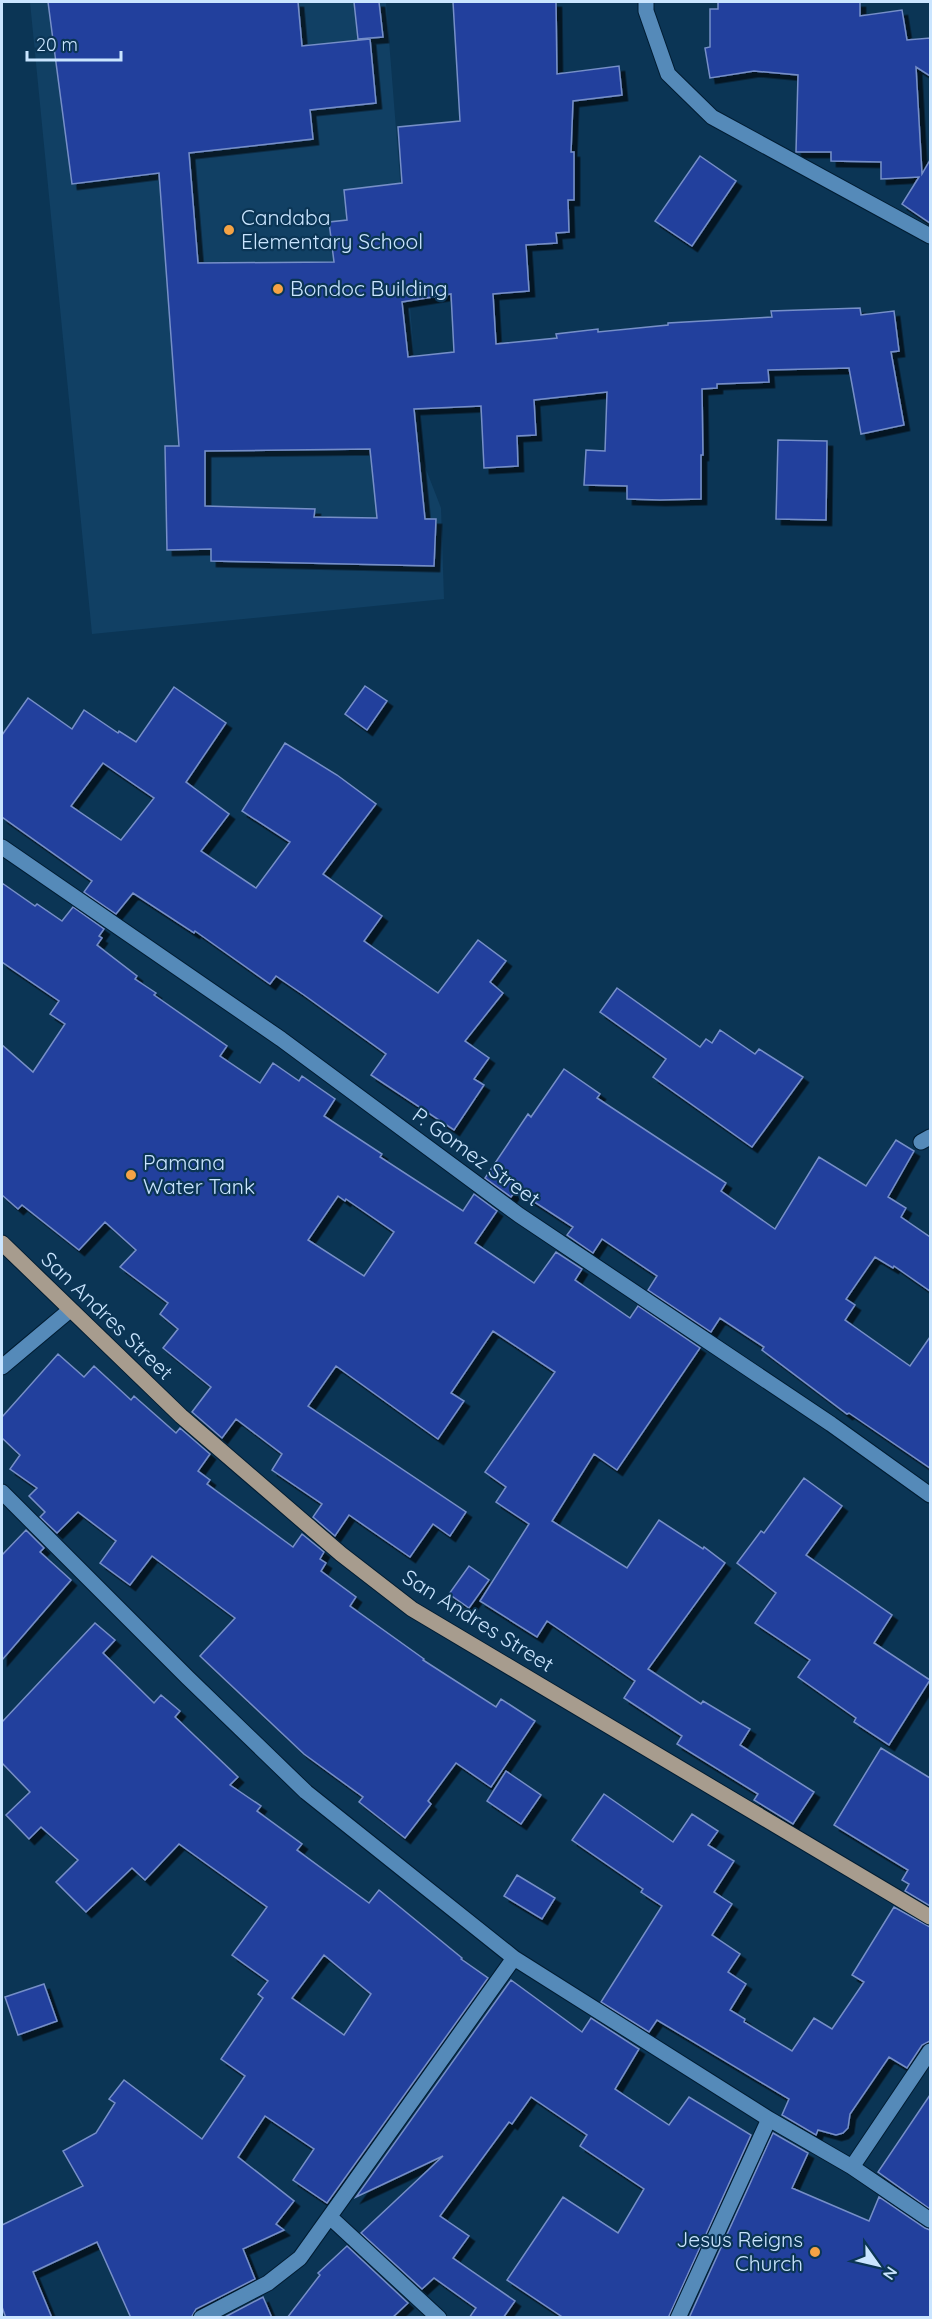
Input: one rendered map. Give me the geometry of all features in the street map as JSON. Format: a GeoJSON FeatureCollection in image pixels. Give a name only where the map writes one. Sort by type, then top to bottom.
{"type":"FeatureCollection","features":[{"type":"Feature","properties":{"kind":"main road","name":"San Andres Street"},"geometry":{"type":"LineString","coordinates":[[2,1243],[181,1416],[341,1554],[412,1609],[930,1917]]}},
{"type":"Feature","properties":{"kind":"street"},"geometry":{"type":"LineString","coordinates":[[646,2],[646,11],[668,74],[712,117],[930,236]]}},
{"type":"Feature","properties":{"kind":"street","name":"P. Gomez Street"},"geometry":{"type":"LineString","coordinates":[[2,847],[281,1039],[519,1215],[831,1424],[930,1495]]}},
{"type":"Feature","properties":{"kind":"street"},"geometry":{"type":"LineString","coordinates":[[2,1367],[70,1310]]}},
{"type":"Feature","properties":{"kind":"street"},"geometry":{"type":"LineString","coordinates":[[5,1502],[306,1792],[514,1958],[769,2119],[852,2167],[930,2220]]}},
{"type":"Feature","properties":{"kind":"street"},"geometry":{"type":"LineString","coordinates":[[201,2318],[268,2283],[300,2258],[514,1958]]}},
{"type":"Feature","properties":{"kind":"street"},"geometry":{"type":"LineString","coordinates":[[852,2167],[930,2051]]}},
{"type":"Feature","properties":{"kind":"street"},"geometry":{"type":"LineString","coordinates":[[678,2318],[769,2119]]}},
{"type":"Feature","properties":{"kind":"street"},"geometry":{"type":"LineString","coordinates":[[330,2217],[439,2318]]}},
{"type":"Feature","properties":{"kind":"shaded area","name":"Candaba Elementary School"},"geometry":{"type":"Polygon","coordinates":[[[30,2],[386,2],[422,459],[441,508],[444,599],[92,634],[30,2]]]}},
{"type":"Feature","properties":{"kind":"building"},"geometry":{"type":"Polygon","coordinates":[[[48,2],[298,2],[302,46],[370,39],[376,103],[310,110],[313,139],[189,153],[198,263],[334,262],[329,222],[347,220],[344,190],[402,183],[398,127],[460,121],[453,2],[556,2],[557,74],[619,66],[622,95],[573,101],[571,152],[574,152],[574,200],[568,200],[569,232],[556,233],[557,243],[526,245],[529,291],[493,294],[496,344],[557,338],[556,334],[598,329],[598,332],[668,325],[668,323],[772,317],[771,311],[860,308],[861,315],[894,311],[899,351],[891,352],[904,425],[861,434],[849,368],[768,370],[769,382],[717,384],[717,388],[702,389],[701,499],[627,499],[627,486],[584,485],[586,450],[605,451],[607,392],[534,400],[536,435],[517,436],[518,466],[484,468],[481,406],[414,409],[425,519],[436,519],[434,566],[211,561],[211,549],[167,550],[165,446],[179,446],[159,173],[72,184],[48,2]],[[451,294],[402,302],[408,357],[454,352],[451,294]],[[370,449],[205,451],[205,506],[315,509],[314,517],[377,518],[370,449]]]}},
{"type":"Feature","properties":{"kind":"building"},"geometry":{"type":"Polygon","coordinates":[[[354,2],[379,2],[383,37],[358,39],[354,2]]]}},
{"type":"Feature","properties":{"kind":"building"},"geometry":{"type":"Polygon","coordinates":[[[718,2],[860,2],[860,16],[902,10],[907,40],[930,38],[930,76],[916,67],[922,174],[930,160],[930,223],[902,204],[919,177],[881,179],[881,162],[831,161],[831,152],[796,152],[798,75],[754,71],[710,78],[705,48],[710,47],[710,9],[718,9],[718,2]]]}},
{"type":"Feature","properties":{"kind":"building"},"geometry":{"type":"Polygon","coordinates":[[[700,156],[736,181],[692,246],[655,221],[700,156]]]}},
{"type":"Feature","properties":{"kind":"building"},"geometry":{"type":"Polygon","coordinates":[[[778,440],[827,441],[826,520],[776,519],[778,440]]]}},
{"type":"Feature","properties":{"kind":"building"},"geometry":{"type":"Polygon","coordinates":[[[365,686],[387,701],[367,730],[345,714],[365,686]]]}},
{"type":"Feature","properties":{"kind":"building"},"geometry":{"type":"Polygon","coordinates":[[[174,687],[226,723],[186,782],[229,814],[201,851],[256,888],[290,842],[242,811],[285,743],[337,775],[376,804],[323,874],[382,916],[364,941],[438,993],[478,940],[506,961],[490,982],[503,993],[465,1041],[489,1058],[474,1079],[484,1085],[454,1130],[371,1075],[386,1054],[304,995],[276,976],[270,984],[195,931],[194,933],[133,893],[116,914],[84,892],[92,881],[2,817],[2,735],[28,698],[72,729],[84,710],[136,742],[174,687]],[[103,763],[71,806],[121,840],[154,798],[103,763]]]}},
{"type":"Feature","properties":{"kind":"building"},"geometry":{"type":"Polygon","coordinates":[[[2,883],[62,921],[73,907],[104,929],[97,945],[137,976],[135,979],[156,993],[154,995],[227,1046],[220,1056],[260,1083],[273,1063],[299,1081],[302,1076],[335,1099],[324,1116],[382,1154],[380,1157],[463,1211],[474,1194],[497,1211],[475,1243],[534,1283],[556,1252],[582,1269],[575,1280],[630,1318],[638,1306],[700,1348],[617,1470],[594,1454],[552,1521],[627,1568],[659,1520],[703,1549],[704,1547],[725,1563],[648,1669],[701,1704],[703,1701],[750,1729],[740,1745],[814,1792],[793,1824],[754,1800],[758,1794],[677,1744],[682,1736],[624,1698],[635,1681],[547,1621],[537,1637],[480,1601],[529,1524],[496,1502],[506,1487],[485,1472],[555,1372],[493,1331],[451,1393],[464,1401],[438,1439],[336,1366],[308,1406],[466,1512],[450,1536],[433,1524],[410,1557],[349,1515],[335,1536],[313,1517],[322,1504],[272,1470],[282,1454],[236,1419],[222,1438],[192,1412],[211,1387],[163,1348],[178,1329],[160,1314],[168,1303],[120,1267],[136,1250],[105,1222],[79,1250],[22,1205],[18,1209],[2,1195],[2,1045],[33,1072],[65,1024],[50,1014],[59,1001],[2,962],[2,883]],[[338,1196],[308,1240],[364,1276],[394,1232],[346,1199],[345,1201],[338,1196]]]}},
{"type":"Feature","properties":{"kind":"building"},"geometry":{"type":"Polygon","coordinates":[[[617,988],[700,1047],[706,1039],[712,1043],[720,1030],[755,1054],[759,1049],[803,1077],[752,1147],[653,1077],[666,1059],[600,1012],[617,988]]]}},
{"type":"Feature","properties":{"kind":"building"},"geometry":{"type":"Polygon","coordinates":[[[564,1069],[600,1094],[597,1098],[726,1183],[721,1191],[775,1229],[819,1157],[866,1186],[896,1140],[914,1151],[888,1197],[906,1208],[901,1217],[930,1237],[930,1291],[894,1266],[893,1268],[875,1257],[846,1299],[855,1305],[845,1320],[910,1366],[930,1337],[930,1468],[849,1413],[847,1414],[762,1350],[764,1347],[720,1318],[711,1332],[648,1290],[657,1276],[602,1239],[593,1253],[567,1235],[573,1227],[516,1190],[511,1197],[485,1178],[528,1114],[531,1117],[564,1069]]]}},
{"type":"Feature","properties":{"kind":"building"},"geometry":{"type":"Polygon","coordinates":[[[58,1354],[84,1377],[94,1366],[131,1400],[134,1396],[176,1433],[180,1428],[210,1454],[198,1471],[210,1480],[207,1484],[293,1547],[302,1534],[324,1552],[320,1559],[326,1563],[321,1571],[356,1597],[350,1606],[423,1660],[496,1707],[501,1699],[535,1721],[491,1787],[456,1763],[428,1801],[431,1804],[405,1838],[359,1802],[363,1797],[304,1754],[200,1656],[235,1618],[152,1556],[130,1585],[100,1563],[116,1541],[78,1512],[57,1533],[40,1517],[45,1512],[29,1496],[37,1488],[10,1469],[20,1455],[2,1438],[2,1417],[58,1354]]]}},
{"type":"Feature","properties":{"kind":"building"},"geometry":{"type":"Polygon","coordinates":[[[804,1478],[842,1506],[806,1555],[892,1615],[874,1643],[930,1680],[889,1745],[854,1722],[856,1718],[798,1677],[810,1660],[755,1623],[776,1593],[737,1563],[761,1531],[764,1533],[804,1478]]]}},
{"type":"Feature","properties":{"kind":"building"},"geometry":{"type":"Polygon","coordinates":[[[26,1530],[44,1548],[40,1552],[71,1580],[2,1660],[2,1555],[26,1530]]]}},
{"type":"Feature","properties":{"kind":"building"},"geometry":{"type":"Polygon","coordinates":[[[469,1566],[489,1580],[469,1608],[449,1594],[469,1566]]]}},
{"type":"Feature","properties":{"kind":"building"},"geometry":{"type":"Polygon","coordinates":[[[95,1623],[115,1640],[103,1653],[154,1703],[161,1695],[180,1711],[175,1717],[238,1777],[230,1785],[261,1806],[257,1811],[302,1844],[297,1850],[369,1903],[379,1890],[461,1959],[488,1978],[327,2203],[293,2180],[314,2149],[265,2116],[238,2157],[294,2201],[276,2224],[284,2230],[243,2249],[255,2279],[196,2309],[191,2318],[131,2318],[97,2242],[33,2272],[52,2318],[6,2318],[2,2307],[2,2225],[83,2186],[63,2151],[96,2133],[115,2103],[109,2099],[124,2080],[202,2139],[245,2076],[221,2059],[263,1998],[258,1994],[268,1981],[232,1955],[267,1907],[179,1844],[145,1880],[132,1868],[86,1912],[56,1882],[78,1860],[41,1827],[29,1839],[6,1815],[30,1792],[2,1763],[2,1722],[95,1623]],[[324,1955],[292,1998],[344,2035],[371,1994],[324,1955]]]}},
{"type":"Feature","properties":{"kind":"building"},"geometry":{"type":"Polygon","coordinates":[[[881,1748],[930,1778],[930,1906],[905,1891],[909,1884],[902,1880],[908,1870],[834,1825],[881,1748]]]}},
{"type":"Feature","properties":{"kind":"building"},"geometry":{"type":"Polygon","coordinates":[[[506,1771],[541,1795],[521,1824],[487,1801],[506,1771]]]}},
{"type":"Feature","properties":{"kind":"building"},"geometry":{"type":"Polygon","coordinates":[[[604,1794],[673,1842],[692,1814],[718,1831],[708,1845],[734,1861],[714,1892],[732,1904],[712,1935],[740,1954],[728,1972],[746,1984],[730,2010],[745,2019],[744,2022],[792,2051],[814,2018],[832,2029],[864,1982],[852,1975],[894,1907],[930,1927],[930,2041],[922,2045],[907,2068],[889,2057],[850,2114],[848,2128],[843,2133],[836,2135],[818,2130],[816,2135],[782,2115],[789,2099],[657,2020],[649,2032],[601,2002],[662,1906],[641,1892],[643,1889],[572,1840],[604,1794]]]}},
{"type":"Feature","properties":{"kind":"building"},"geometry":{"type":"Polygon","coordinates":[[[517,1875],[555,1898],[542,1919],[504,1896],[517,1875]]]}},
{"type":"Feature","properties":{"kind":"building"},"geometry":{"type":"Polygon","coordinates":[[[511,1980],[582,2032],[591,2018],[639,2049],[615,2089],[669,2125],[689,2097],[751,2135],[668,2318],[564,2318],[507,2280],[563,2197],[618,2233],[644,2189],[580,2146],[587,2135],[531,2097],[512,2124],[509,2122],[440,2216],[469,2236],[453,2258],[515,2301],[503,2318],[469,2318],[476,2308],[434,2278],[422,2289],[361,2233],[443,2156],[356,2197],[511,1980]]]}},
{"type":"Feature","properties":{"kind":"building"},"geometry":{"type":"Polygon","coordinates":[[[44,1984],[57,2021],[18,2035],[5,1997],[44,1984]]]}},
{"type":"Feature","properties":{"kind":"building"},"geometry":{"type":"Polygon","coordinates":[[[930,2095],[930,2209],[878,2172],[930,2095]]]}},
{"type":"Feature","properties":{"kind":"building"},"geometry":{"type":"Polygon","coordinates":[[[773,2133],[808,2153],[792,2188],[869,2221],[879,2197],[930,2230],[930,2318],[689,2318],[773,2133]]]}},
{"type":"Feature","properties":{"kind":"building"},"geometry":{"type":"Polygon","coordinates":[[[347,2246],[408,2303],[392,2318],[287,2318],[320,2275],[318,2273],[347,2246]]]}},
{"type":"Feature","properties":{"kind":"building"},"geometry":{"type":"Polygon","coordinates":[[[263,2297],[272,2318],[223,2318],[263,2297]]]}},
{"type":"Feature","properties":{"kind":"place","name":"Candaba Elementary School"},"geometry":{"type":"Point","coordinates":[229,230]}},
{"type":"Feature","properties":{"kind":"place","name":"Bondoc Building"},"geometry":{"type":"Point","coordinates":[278,289]}},
{"type":"Feature","properties":{"kind":"place","name":"Pamana Water Tank"},"geometry":{"type":"Point","coordinates":[131,1175]}},
{"type":"Feature","properties":{"kind":"place","name":"Jesus Reigns Church"},"geometry":{"type":"Point","coordinates":[815,2252]}}]}
